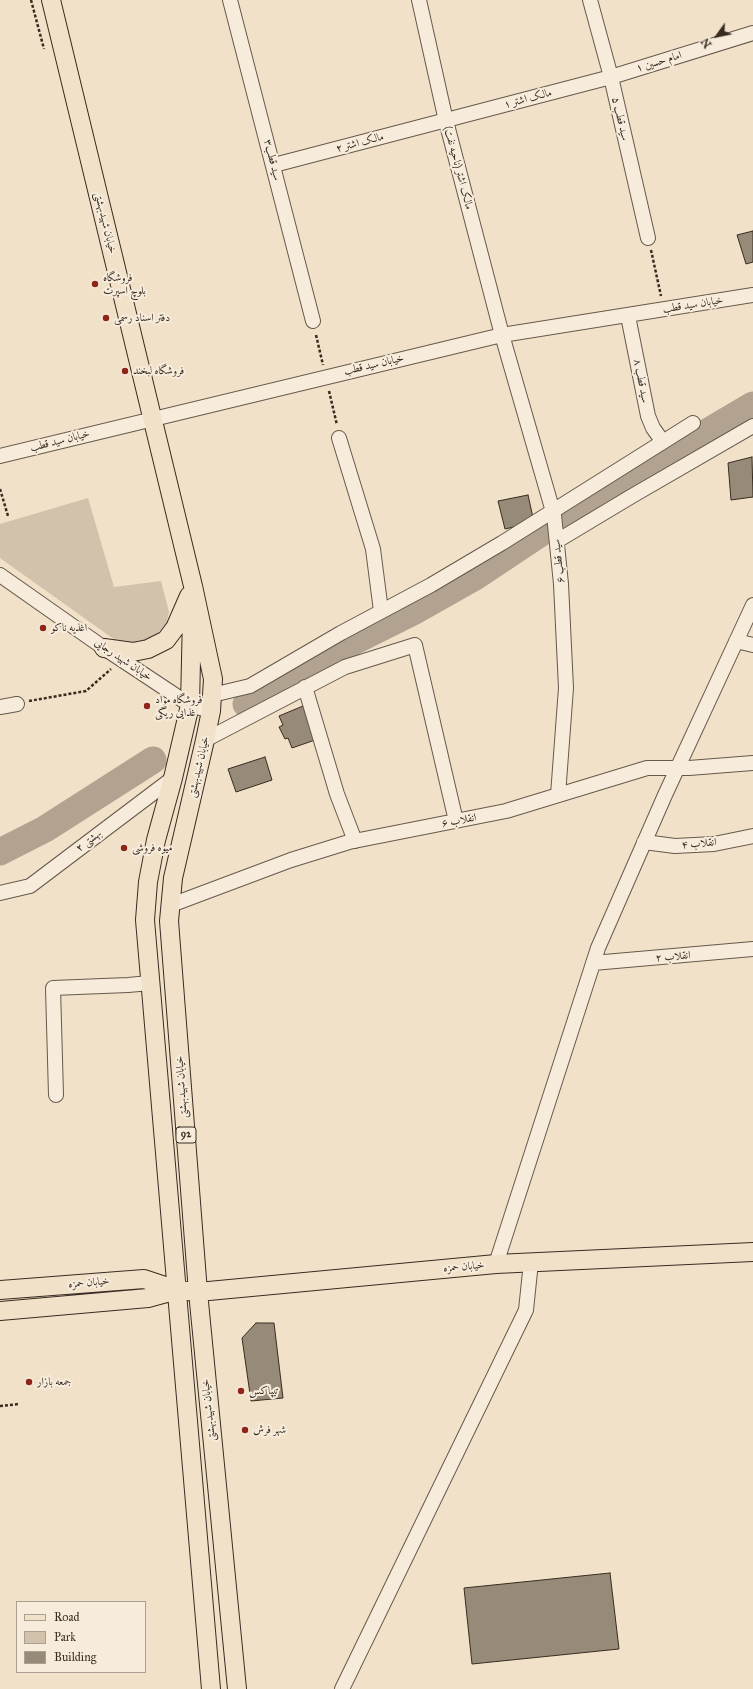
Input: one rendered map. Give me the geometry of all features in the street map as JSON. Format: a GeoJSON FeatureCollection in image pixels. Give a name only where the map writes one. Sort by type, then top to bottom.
{"type":"FeatureCollection","features":[{"type":"Feature","properties":{"kind":"main road","name":"خیابان شهیدبهشتی"},"geometry":{"type":"LineString","coordinates":[[51,0],[193,586],[213,679],[205,740],[173,878],[169,921],[198,1292],[237,1689]]}},
{"type":"Feature","properties":{"kind":"main road","name":"خیابان شهیدبهشتی"},"geometry":{"type":"LineString","coordinates":[[193,586],[190,705],[173,778],[156,840],[148,882],[145,920],[211,1689]]}},
{"type":"Feature","properties":{"kind":"main road"},"geometry":{"type":"LineString","coordinates":[[104,648],[133,652],[148,649],[166,640],[176,628],[193,586]]}},
{"type":"Feature","properties":{"kind":"main road","name":"خیابان حمزه"},"geometry":{"type":"LineString","coordinates":[[0,1290],[144,1279],[177,1290],[198,1292],[496,1264],[753,1252]]}},
{"type":"Feature","properties":{"kind":"main road","name":"خیابان حمزه"},"geometry":{"type":"LineString","coordinates":[[0,1311],[148,1298],[177,1290]]}},
{"type":"Feature","properties":{"kind":"street","name":"سید قطب۳"},"geometry":{"type":"LineString","coordinates":[[230,0],[274,165],[313,321]]}},
{"type":"Feature","properties":{"kind":"street","name":"مالک اشتر (ناحیه نفت)"},"geometry":{"type":"LineString","coordinates":[[419,0],[446,121],[502,335]]}},
{"type":"Feature","properties":{"kind":"street","name":"سید قطب ۵"},"geometry":{"type":"LineString","coordinates":[[590,0],[611,77],[648,238]]}},
{"type":"Feature","properties":{"kind":"street","name":"امام حسین ۱"},"geometry":{"type":"LineString","coordinates":[[611,77],[753,33]]}},
{"type":"Feature","properties":{"kind":"street","name":"مالک اشتر ۱"},"geometry":{"type":"LineString","coordinates":[[446,121],[611,77]]}},
{"type":"Feature","properties":{"kind":"street","name":"مالک اشتر ۲"},"geometry":{"type":"LineString","coordinates":[[274,165],[446,121]]}},
{"type":"Feature","properties":{"kind":"street","name":"خیابان سید قطب"},"geometry":{"type":"LineString","coordinates":[[0,456],[326,376],[502,335],[753,295]]}},
{"type":"Feature","properties":{"kind":"street","name":"سید قطب ۸"},"geometry":{"type":"LineString","coordinates":[[628,316],[648,416],[653,428],[663,442]]}},
{"type":"Feature","properties":{"kind":"street","name":"سید قطب ۶"},"geometry":{"type":"LineString","coordinates":[[502,335],[553,511],[557,541],[562,584],[566,688],[558,795]]}},
{"type":"Feature","properties":{"kind":"street"},"geometry":{"type":"LineString","coordinates":[[211,703],[250,686],[502,543],[693,423]]}},
{"type":"Feature","properties":{"kind":"street"},"geometry":{"type":"LineString","coordinates":[[557,541],[753,426]]}},
{"type":"Feature","properties":{"kind":"street"},"geometry":{"type":"LineString","coordinates":[[340,438],[373,549],[381,611]]}},
{"type":"Feature","properties":{"kind":"street","name":"خیابان شهید رجایی"},"geometry":{"type":"LineString","coordinates":[[0,575],[104,648],[190,705],[211,703]]}},
{"type":"Feature","properties":{"kind":"street"},"geometry":{"type":"LineString","coordinates":[[496,1264],[598,948],[644,842],[753,605]]}},
{"type":"Feature","properties":{"kind":"street"},"geometry":{"type":"LineString","coordinates":[[736,641],[753,645]]}},
{"type":"Feature","properties":{"kind":"street"},"geometry":{"type":"LineString","coordinates":[[205,740],[344,667],[415,645],[456,821]]}},
{"type":"Feature","properties":{"kind":"street"},"geometry":{"type":"LineString","coordinates":[[305,687],[337,794],[356,841]]}},
{"type":"Feature","properties":{"kind":"street"},"geometry":{"type":"LineString","coordinates":[[0,707],[17,704]]}},
{"type":"Feature","properties":{"kind":"street","name":"انقلاب ۶"},"geometry":{"type":"LineString","coordinates":[[171,905],[291,860],[356,841],[506,811],[647,768],[677,769],[753,763]]}},
{"type":"Feature","properties":{"kind":"street","name":"بهشتی ۲"},"geometry":{"type":"LineString","coordinates":[[0,893],[30,886],[173,778]]}},
{"type":"Feature","properties":{"kind":"street","name":"انقلاب ۴"},"geometry":{"type":"LineString","coordinates":[[644,842],[675,846],[714,844],[753,836]]}},
{"type":"Feature","properties":{"kind":"street","name":"انقلاب ۲"},"geometry":{"type":"LineString","coordinates":[[594,963],[753,949]]}},
{"type":"Feature","properties":{"kind":"street"},"geometry":{"type":"LineString","coordinates":[[56,1095],[52,988],[150,983]]}},
{"type":"Feature","properties":{"kind":"street"},"geometry":{"type":"LineString","coordinates":[[342,1689],[526,1310],[531,1262]]}},
{"type":"Feature","properties":{"kind":"path"},"geometry":{"type":"LineString","coordinates":[[31,0],[44,50]]}},
{"type":"Feature","properties":{"kind":"path"},"geometry":{"type":"LineString","coordinates":[[648,238],[664,309]]}},
{"type":"Feature","properties":{"kind":"path"},"geometry":{"type":"LineString","coordinates":[[313,321],[340,438]]}},
{"type":"Feature","properties":{"kind":"path"},"geometry":{"type":"LineString","coordinates":[[0,489],[8,516]]}},
{"type":"Feature","properties":{"kind":"path"},"geometry":{"type":"LineString","coordinates":[[17,704],[86,691],[121,659]]}},
{"type":"Feature","properties":{"kind":"path"},"geometry":{"type":"LineString","coordinates":[[0,1406],[19,1404]]}},
{"type":"Feature","properties":{"kind":"green space"},"geometry":{"type":"Polygon","coordinates":[[[88,498],[114,587],[161,581],[169,612],[166,625],[157,634],[144,641],[130,645],[115,640],[0,558],[0,524],[88,498]]]}},
{"type":"Feature","properties":{"kind":"building"},"geometry":{"type":"Polygon","coordinates":[[[753,231],[753,262],[746,264],[737,235],[753,231]]]}},
{"type":"Feature","properties":{"kind":"building"},"geometry":{"type":"Polygon","coordinates":[[[752,457],[753,497],[731,500],[728,463],[752,457]]]}},
{"type":"Feature","properties":{"kind":"building"},"geometry":{"type":"Polygon","coordinates":[[[528,495],[534,522],[505,529],[498,501],[528,495]]]}},
{"type":"Feature","properties":{"kind":"building"},"geometry":{"type":"Polygon","coordinates":[[[303,706],[315,740],[292,748],[288,738],[285,739],[279,727],[283,725],[279,716],[303,706]]]}},
{"type":"Feature","properties":{"kind":"building"},"geometry":{"type":"Polygon","coordinates":[[[265,757],[272,780],[236,792],[228,769],[265,757]]]}},
{"type":"Feature","properties":{"kind":"building"},"geometry":{"type":"Polygon","coordinates":[[[256,1323],[274,1323],[283,1398],[251,1401],[242,1338],[256,1323]]]}},
{"type":"Feature","properties":{"kind":"building"},"geometry":{"type":"Polygon","coordinates":[[[610,1573],[619,1649],[472,1664],[464,1588],[610,1573]]]}},
{"type":"Feature","properties":{"kind":"waterway"},"geometry":{"type":"LineString","coordinates":[[566,517],[592,500],[753,405]]}},
{"type":"Feature","properties":{"kind":"waterway"},"geometry":{"type":"LineString","coordinates":[[246,704],[327,655],[413,612],[475,577],[544,531]]}},
{"type":"Feature","properties":{"kind":"waterway"},"geometry":{"type":"LineString","coordinates":[[0,852],[45,829],[153,760]]}},
{"type":"Feature","properties":{"kind":"place","name":"فروشگاه بلوچ اسپرت"},"geometry":{"type":"Point","coordinates":[95,284]}},
{"type":"Feature","properties":{"kind":"place","name":"دفتر اسناد رسمی"},"geometry":{"type":"Point","coordinates":[106,318]}},
{"type":"Feature","properties":{"kind":"place","name":"فروشگاه لبخند"},"geometry":{"type":"Point","coordinates":[125,371]}},
{"type":"Feature","properties":{"kind":"place","name":"اغذیه ناکو"},"geometry":{"type":"Point","coordinates":[43,628]}},
{"type":"Feature","properties":{"kind":"place","name":"فروشگاه مواد غذایی ریگی"},"geometry":{"type":"Point","coordinates":[147,706]}},
{"type":"Feature","properties":{"kind":"place","name":"میوه فروشی"},"geometry":{"type":"Point","coordinates":[124,848]}},
{"type":"Feature","properties":{"kind":"place","name":"جمعه بازار"},"geometry":{"type":"Point","coordinates":[29,1382]}},
{"type":"Feature","properties":{"kind":"place","name":"تیپاکس"},"geometry":{"type":"Point","coordinates":[241,1391]}},
{"type":"Feature","properties":{"kind":"place","name":"شهر فرش"},"geometry":{"type":"Point","coordinates":[245,1430]}}]}
